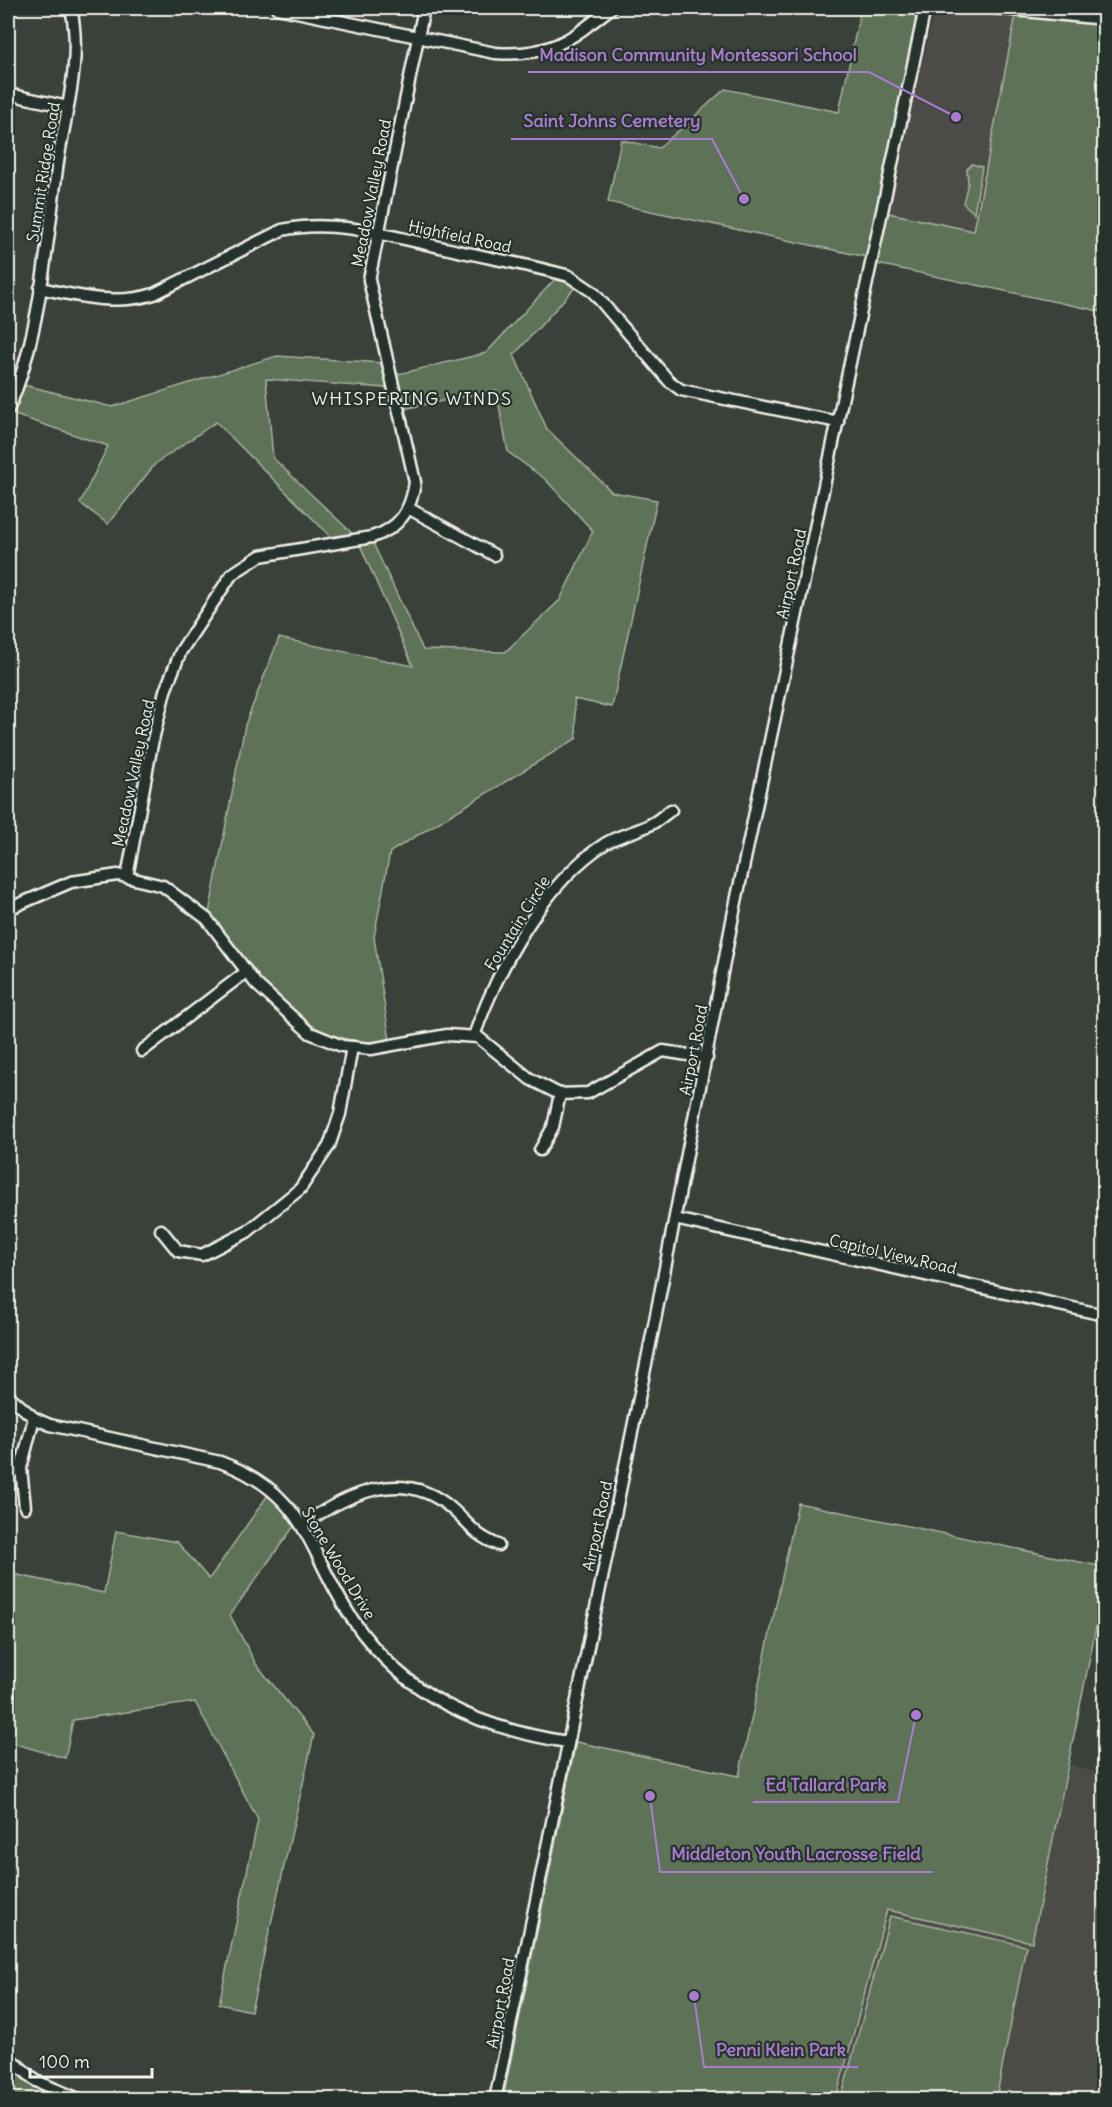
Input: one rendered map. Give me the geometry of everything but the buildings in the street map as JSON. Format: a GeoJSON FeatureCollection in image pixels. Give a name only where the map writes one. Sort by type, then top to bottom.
{"type":"FeatureCollection","features":[{"type":"Feature","properties":{"kind":"street","name":"Summit Ridge Road"},"geometry":{"type":"LineString","coordinates":[[8,410],[21,376],[40,288],[74,76],[76,41],[71,8]]}},
{"type":"Feature","properties":{"kind":"street"},"geometry":{"type":"LineString","coordinates":[[277,8],[495,53],[533,54],[569,41],[611,8]]}},
{"type":"Feature","properties":{"kind":"street","name":"Meadow Valley Road"},"geometry":{"type":"LineString","coordinates":[[127,877],[152,744],[165,692],[181,651],[232,574],[261,556],[389,532],[408,508],[415,482],[370,288],[376,234],[424,8]]}},
{"type":"Feature","properties":{"kind":"street","name":"Airport Road"},"geometry":{"type":"LineString","coordinates":[[495,2100],[675,1219],[733,916],[925,8]]}},
{"type":"Feature","properties":{"kind":"street"},"geometry":{"type":"LineString","coordinates":[[993,8],[1104,19]]}},
{"type":"Feature","properties":{"kind":"street"},"geometry":{"type":"LineString","coordinates":[[8,94],[68,107]]}},
{"type":"Feature","properties":{"kind":"street","name":"Highfield Road"},"geometry":{"type":"LineString","coordinates":[[40,288],[103,300],[138,299],[154,294],[282,230],[326,226],[376,234],[569,276],[592,292],[669,381],[681,390],[838,422]]}},
{"type":"Feature","properties":{"kind":"street"},"geometry":{"type":"LineString","coordinates":[[408,508],[494,555]]}},
{"type":"Feature","properties":{"kind":"street","name":"Fountain Circle"},"geometry":{"type":"LineString","coordinates":[[474,1036],[501,974],[533,919],[567,872],[608,842],[653,824],[671,810]]}},
{"type":"Feature","properties":{"kind":"street"},"geometry":{"type":"LineString","coordinates":[[9,905],[71,882],[118,875],[163,886],[207,919],[256,984],[303,1028],[334,1043],[371,1049],[447,1035],[474,1036],[485,1040],[530,1079],[560,1094],[588,1093],[663,1051],[707,1058]]}},
{"type":"Feature","properties":{"kind":"street"},"geometry":{"type":"LineString","coordinates":[[142,1051],[246,972]]}},
{"type":"Feature","properties":{"kind":"street"},"geometry":{"type":"LineString","coordinates":[[161,1230],[178,1251],[186,1255],[202,1255],[247,1232],[300,1189],[329,1146],[340,1114],[352,1047]]}},
{"type":"Feature","properties":{"kind":"street"},"geometry":{"type":"LineString","coordinates":[[540,1150],[553,1127],[560,1094]]}},
{"type":"Feature","properties":{"kind":"street","name":"Capitol View Road"},"geometry":{"type":"LineString","coordinates":[[675,1219],[1104,1315]]}},
{"type":"Feature","properties":{"kind":"street","name":"Stone Wood Drive"},"geometry":{"type":"LineString","coordinates":[[8,1395],[34,1418],[50,1425],[220,1462],[243,1470],[266,1484],[282,1499],[302,1526],[352,1618],[391,1665],[414,1685],[435,1699],[481,1722],[567,1742]]}},
{"type":"Feature","properties":{"kind":"street"},"geometry":{"type":"LineString","coordinates":[[25,1507],[21,1468],[34,1418]]}},
{"type":"Feature","properties":{"kind":"street"},"geometry":{"type":"LineString","coordinates":[[302,1526],[324,1510],[360,1493],[402,1486],[425,1491],[451,1508],[478,1537],[498,1545]]}},
{"type":"Feature","properties":{"kind":"street"},"geometry":{"type":"LineString","coordinates":[[8,2057],[36,2081],[81,2100]]}},
{"type":"Feature","properties":{"kind":"shaded area"},"geometry":{"type":"Polygon","coordinates":[[[940,8],[1016,14],[974,231],[888,213],[932,20],[940,8]]]}},
{"type":"Feature","properties":{"kind":"shaded area"},"geometry":{"type":"Polygon","coordinates":[[[1070,1764],[1104,1776],[1104,2099],[837,2100],[887,1910],[1031,1941],[1070,1764]]]}},
{"type":"Feature","properties":{"kind":"green space"},"geometry":{"type":"Polygon","coordinates":[[[861,8],[916,8],[914,40],[867,257],[608,202],[621,140],[659,148],[725,89],[839,112],[861,8]]]}},
{"type":"Feature","properties":{"kind":"green space"},"geometry":{"type":"Polygon","coordinates":[[[1016,14],[1104,22],[1104,312],[877,264],[888,213],[974,231],[1016,14]]]}},
{"type":"Feature","properties":{"kind":"green space"},"geometry":{"type":"Polygon","coordinates":[[[972,164],[982,167],[974,213],[963,203],[968,183],[967,169],[972,164]]]}},
{"type":"Feature","properties":{"kind":"green space"},"geometry":{"type":"Polygon","coordinates":[[[557,277],[578,284],[514,355],[547,429],[612,492],[657,500],[612,707],[574,699],[577,738],[390,852],[374,937],[390,1041],[358,1041],[330,1034],[306,1022],[263,984],[209,913],[245,725],[279,638],[413,666],[360,545],[373,543],[423,650],[505,652],[560,600],[593,531],[545,479],[508,452],[496,390],[403,409],[398,389],[266,379],[273,458],[356,537],[335,541],[216,422],[155,464],[108,524],[80,503],[108,446],[12,414],[24,385],[112,407],[277,356],[383,363],[395,375],[486,353],[557,277]]]}},
{"type":"Feature","properties":{"kind":"green space"},"geometry":{"type":"Polygon","coordinates":[[[270,1492],[297,1522],[230,1615],[256,1664],[314,1735],[251,2011],[219,2004],[258,1820],[195,1702],[73,1720],[65,1758],[8,1742],[8,1573],[104,1593],[116,1531],[177,1542],[209,1579],[270,1492]]]}},
{"type":"Feature","properties":{"kind":"green space"},"geometry":{"type":"Polygon","coordinates":[[[798,1503],[1104,1567],[1104,1588],[1032,1942],[887,1910],[836,2099],[503,2099],[576,1742],[739,1776],[798,1503]]]}},
{"type":"Feature","properties":{"kind":"green space"},"geometry":{"type":"Polygon","coordinates":[[[890,1916],[1026,1946],[996,2099],[841,2099],[890,1916]]]}},
{"type":"Feature","properties":{"kind":"green space"},"geometry":{"type":"Polygon","coordinates":[[[8,2057],[75,2099],[8,2099],[8,2057]]]}},
{"type":"Feature","properties":{"kind":"place","name":"Madison Community Montessori School"},"geometry":{"type":"Point","coordinates":[956,117]}},
{"type":"Feature","properties":{"kind":"place","name":"Saint Johns Cemetery"},"geometry":{"type":"Point","coordinates":[744,199]}},
{"type":"Feature","properties":{"kind":"place","name":"Ed Tallard Park"},"geometry":{"type":"Point","coordinates":[916,1715]}},
{"type":"Feature","properties":{"kind":"place","name":"Middleton Youth Lacrosse Field"},"geometry":{"type":"Point","coordinates":[650,1796]}},
{"type":"Feature","properties":{"kind":"place","name":"Penni Klein Park"},"geometry":{"type":"Point","coordinates":[694,1996]}},
{"type":"Feature","properties":{"kind":"district","name":"WHISPERING WINDS"},"geometry":{"type":"Point","coordinates":[412,399]}}]}
